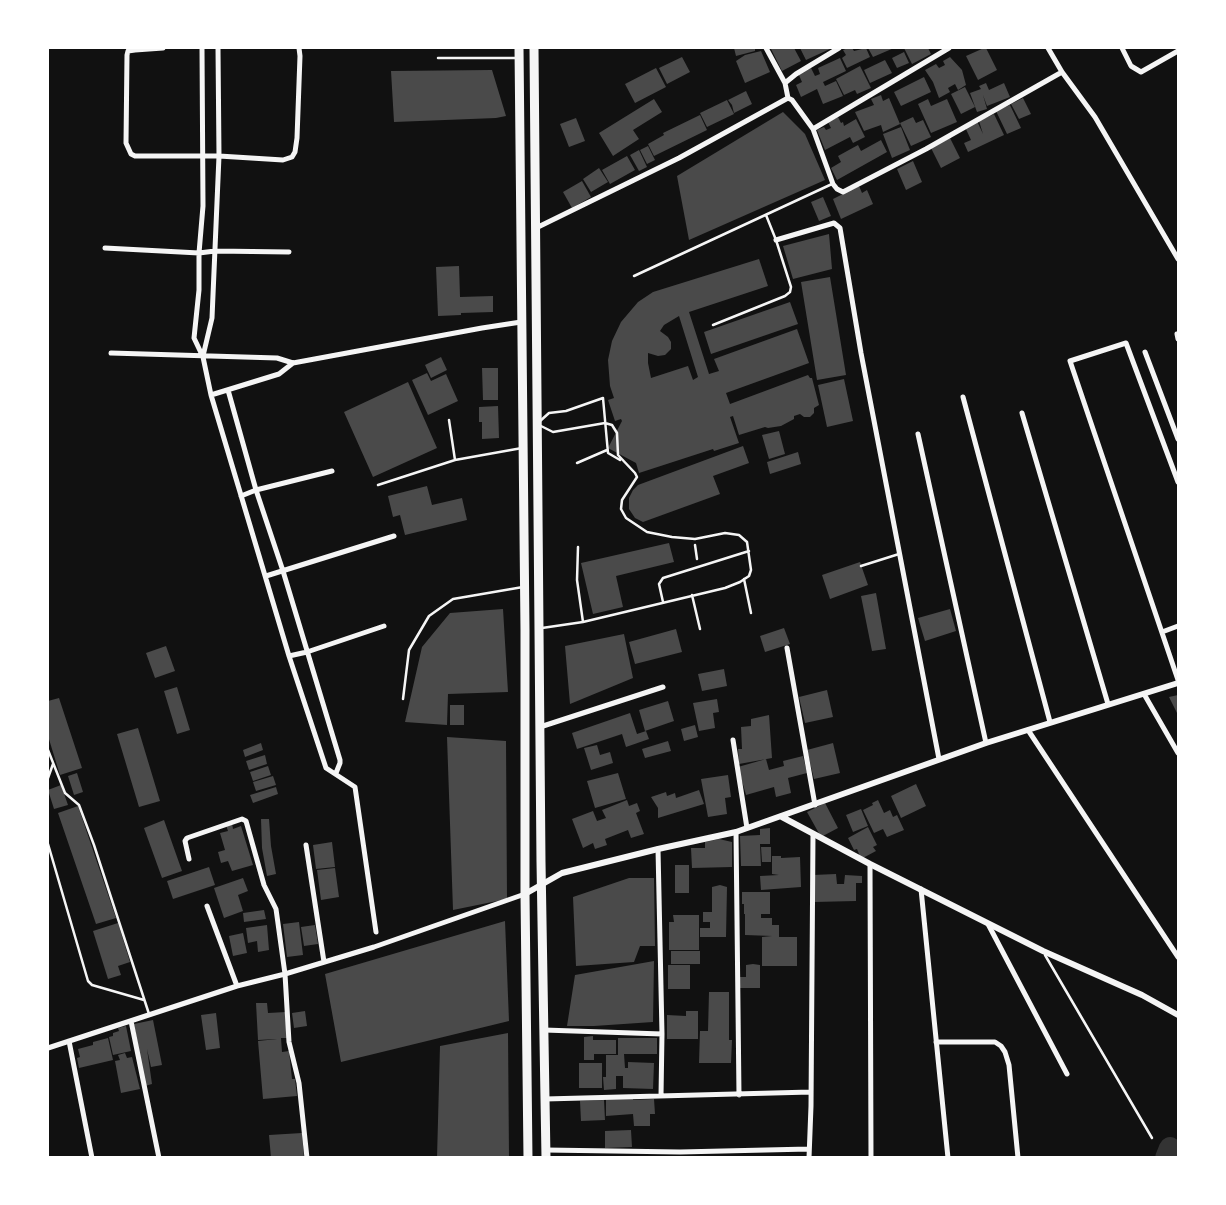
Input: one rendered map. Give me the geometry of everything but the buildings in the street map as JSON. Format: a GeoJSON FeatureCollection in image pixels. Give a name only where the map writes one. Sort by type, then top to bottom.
{"type":"FeatureCollection","features":[{"type":"Feature","properties":{"kind":"main road"},"geometry":{"type":"LineString","coordinates":[[519,48],[524,448],[528,1158]]}},
{"type":"Feature","properties":{"kind":"main road"},"geometry":{"type":"LineString","coordinates":[[534,48],[541,885],[546,1154]]}},
{"type":"Feature","properties":{"kind":"street"},"geometry":{"type":"LineString","coordinates":[[163,48],[128,51],[128,148],[131,154],[135,156],[219,156],[283,160],[292,157],[295,152],[299,48]]}},
{"type":"Feature","properties":{"kind":"street"},"geometry":{"type":"LineString","coordinates":[[202,48],[202,206],[199,290],[194,338],[203,356],[211,395],[241,496],[289,656],[326,768],[355,787],[376,932]]}},
{"type":"Feature","properties":{"kind":"street"},"geometry":{"type":"LineString","coordinates":[[203,356],[212,318],[219,156],[218,48]]}},
{"type":"Feature","properties":{"kind":"street"},"geometry":{"type":"LineString","coordinates":[[766,48],[785,83],[788,98],[792,100],[813,129],[833,184],[843,192],[926,149],[1062,72]]}},
{"type":"Feature","properties":{"kind":"street"},"geometry":{"type":"LineString","coordinates":[[785,83],[837,48]]}},
{"type":"Feature","properties":{"kind":"street"},"geometry":{"type":"LineString","coordinates":[[934,48],[937,54]]}},
{"type":"Feature","properties":{"kind":"street"},"geometry":{"type":"LineString","coordinates":[[813,129],[949,48]]}},
{"type":"Feature","properties":{"kind":"street"},"geometry":{"type":"LineString","coordinates":[[1048,48],[1094,118],[1178,259]]}},
{"type":"Feature","properties":{"kind":"street"},"geometry":{"type":"LineString","coordinates":[[1122,48],[1131,66],[1141,72],[1178,51]]}},
{"type":"Feature","properties":{"kind":"street"},"geometry":{"type":"LineString","coordinates":[[536,228],[679,158],[788,98]]}},
{"type":"Feature","properties":{"kind":"street"},"geometry":{"type":"LineString","coordinates":[[776,240],[834,224],[840,228],[861,353],[939,759]]}},
{"type":"Feature","properties":{"kind":"street"},"geometry":{"type":"LineString","coordinates":[[105,248],[199,253],[215,251],[289,252]]}},
{"type":"Feature","properties":{"kind":"street"},"geometry":{"type":"LineString","coordinates":[[211,395],[279,374],[293,363],[521,322]]}},
{"type":"Feature","properties":{"kind":"street"},"geometry":{"type":"LineString","coordinates":[[48,1048],[238,986],[374,947],[526,894],[562,874],[658,849],[736,832],[939,759],[1050,722],[1144,694],[1178,681],[1070,361],[1126,343],[1178,482]]}},
{"type":"Feature","properties":{"kind":"street"},"geometry":{"type":"LineString","coordinates":[[1145,352],[1178,439]]}},
{"type":"Feature","properties":{"kind":"street"},"geometry":{"type":"LineString","coordinates":[[111,353],[277,358],[293,363]]}},
{"type":"Feature","properties":{"kind":"street"},"geometry":{"type":"LineString","coordinates":[[228,390],[256,490],[283,571],[340,760],[336,773]]}},
{"type":"Feature","properties":{"kind":"street"},"geometry":{"type":"LineString","coordinates":[[962,398],[1050,722]]}},
{"type":"Feature","properties":{"kind":"street"},"geometry":{"type":"LineString","coordinates":[[1022,413],[1108,704]]}},
{"type":"Feature","properties":{"kind":"street"},"geometry":{"type":"LineString","coordinates":[[918,434],[986,743]]}},
{"type":"Feature","properties":{"kind":"street"},"geometry":{"type":"LineString","coordinates":[[241,496],[256,490],[332,471]]}},
{"type":"Feature","properties":{"kind":"street"},"geometry":{"type":"LineString","coordinates":[[266,576],[394,536]]}},
{"type":"Feature","properties":{"kind":"street"},"geometry":{"type":"LineString","coordinates":[[289,656],[307,652],[384,626]]}},
{"type":"Feature","properties":{"kind":"street"},"geometry":{"type":"LineString","coordinates":[[1162,632],[1178,626]]}},
{"type":"Feature","properties":{"kind":"street"},"geometry":{"type":"LineString","coordinates":[[787,648],[815,805]]}},
{"type":"Feature","properties":{"kind":"street"},"geometry":{"type":"LineString","coordinates":[[540,727],[663,687]]}},
{"type":"Feature","properties":{"kind":"street"},"geometry":{"type":"LineString","coordinates":[[1144,694],[1178,753]]}},
{"type":"Feature","properties":{"kind":"street"},"geometry":{"type":"LineString","coordinates":[[1028,730],[1178,957]]}},
{"type":"Feature","properties":{"kind":"street"},"geometry":{"type":"LineString","coordinates":[[734,740],[747,828]]}},
{"type":"Feature","properties":{"kind":"street"},"geometry":{"type":"LineString","coordinates":[[782,817],[921,890],[1043,951],[1142,995],[1178,1016]]}},
{"type":"Feature","properties":{"kind":"street"},"geometry":{"type":"LineString","coordinates":[[189,859],[185,841],[187,838],[245,818],[264,885],[275,906],[285,974],[289,1042],[299,1083],[308,1158]]}},
{"type":"Feature","properties":{"kind":"street"},"geometry":{"type":"LineString","coordinates":[[736,832],[739,1095]]}},
{"type":"Feature","properties":{"kind":"street"},"geometry":{"type":"LineString","coordinates":[[809,1158],[813,834]]}},
{"type":"Feature","properties":{"kind":"street"},"geometry":{"type":"LineString","coordinates":[[306,844],[324,962]]}},
{"type":"Feature","properties":{"kind":"street"},"geometry":{"type":"LineString","coordinates":[[658,849],[662,1034],[661,1096]]}},
{"type":"Feature","properties":{"kind":"street"},"geometry":{"type":"LineString","coordinates":[[870,864],[871,1158]]}},
{"type":"Feature","properties":{"kind":"street"},"geometry":{"type":"LineString","coordinates":[[921,890],[948,1158]]}},
{"type":"Feature","properties":{"kind":"street"},"geometry":{"type":"LineString","coordinates":[[207,906],[238,986]]}},
{"type":"Feature","properties":{"kind":"street"},"geometry":{"type":"LineString","coordinates":[[988,923],[1067,1074]]}},
{"type":"Feature","properties":{"kind":"street"},"geometry":{"type":"LineString","coordinates":[[131,1021],[159,1158]]}},
{"type":"Feature","properties":{"kind":"street"},"geometry":{"type":"LineString","coordinates":[[543,1030],[662,1034]]}},
{"type":"Feature","properties":{"kind":"street"},"geometry":{"type":"LineString","coordinates":[[69,1041],[92,1158]]}},
{"type":"Feature","properties":{"kind":"street"},"geometry":{"type":"LineString","coordinates":[[936,1042],[995,1042],[1001,1046],[1009,1065],[1018,1158]]}},
{"type":"Feature","properties":{"kind":"street"},"geometry":{"type":"LineString","coordinates":[[544,1099],[811,1092]]}},
{"type":"Feature","properties":{"kind":"street"},"geometry":{"type":"LineString","coordinates":[[546,1154],[680,1155],[809,1150]]}},
{"type":"Feature","properties":{"kind":"lane"},"geometry":{"type":"LineString","coordinates":[[438,58],[519,58]]}},
{"type":"Feature","properties":{"kind":"lane"},"geometry":{"type":"LineString","coordinates":[[634,276],[833,184]]}},
{"type":"Feature","properties":{"kind":"lane"},"geometry":{"type":"LineString","coordinates":[[713,324],[788,294],[791,287],[766,215]]}},
{"type":"Feature","properties":{"kind":"lane"},"geometry":{"type":"LineString","coordinates":[[523,426],[537,424],[549,413],[566,410],[602,398],[607,450],[610,456],[622,460]]}},
{"type":"Feature","properties":{"kind":"lane"},"geometry":{"type":"LineString","coordinates":[[449,420],[455,460]]}},
{"type":"Feature","properties":{"kind":"lane"},"geometry":{"type":"LineString","coordinates":[[525,630],[583,622],[730,586],[744,580],[749,576],[751,570],[747,542],[739,535],[725,534],[694,538],[646,532],[626,518],[621,509],[622,500],[637,477],[635,472],[618,454],[615,428],[612,425],[605,423],[553,432],[537,424]]}},
{"type":"Feature","properties":{"kind":"lane"},"geometry":{"type":"LineString","coordinates":[[378,485],[455,460],[524,448]]}},
{"type":"Feature","properties":{"kind":"lane"},"geometry":{"type":"LineString","coordinates":[[577,463],[607,450]]}},
{"type":"Feature","properties":{"kind":"lane"},"geometry":{"type":"LineString","coordinates":[[578,547],[576,580],[583,622]]}},
{"type":"Feature","properties":{"kind":"lane"},"geometry":{"type":"LineString","coordinates":[[662,602],[659,584],[662,580],[749,551]]}},
{"type":"Feature","properties":{"kind":"lane"},"geometry":{"type":"LineString","coordinates":[[861,566],[900,554]]}},
{"type":"Feature","properties":{"kind":"lane"},"geometry":{"type":"LineString","coordinates":[[744,580],[751,613]]}},
{"type":"Feature","properties":{"kind":"lane"},"geometry":{"type":"LineString","coordinates":[[403,699],[409,650],[429,616],[454,598],[525,586]]}},
{"type":"Feature","properties":{"kind":"lane"},"geometry":{"type":"LineString","coordinates":[[692,595],[700,629]]}},
{"type":"Feature","properties":{"kind":"lane"},"geometry":{"type":"LineString","coordinates":[[48,750],[65,793],[79,805],[149,1015]]}},
{"type":"Feature","properties":{"kind":"lane"},"geometry":{"type":"LineString","coordinates":[[48,778],[53,764]]}},
{"type":"Feature","properties":{"kind":"lane"},"geometry":{"type":"LineString","coordinates":[[48,844],[88,981],[92,985],[144,1000]]}},
{"type":"Feature","properties":{"kind":"lane"},"geometry":{"type":"LineString","coordinates":[[1043,951],[1152,1138]]}},
{"type":"Feature","properties":{"kind":"path"},"geometry":{"type":"LineString","coordinates":[[694,538],[698,567]]}},
{"type":"Feature","properties":{"kind":"waterway"},"geometry":{"type":"LineString","coordinates":[[1166,1158],[1170,1148]]}}]}
